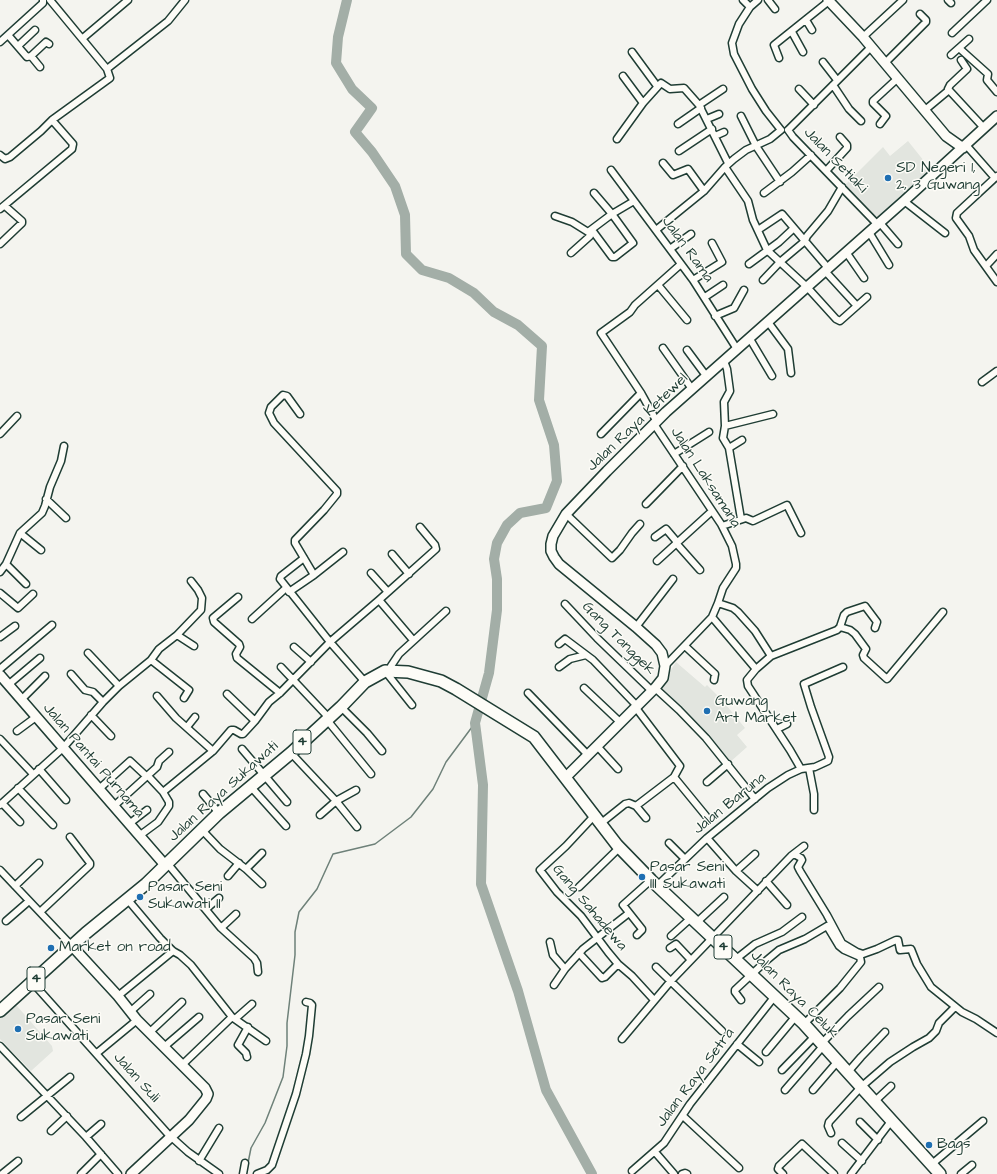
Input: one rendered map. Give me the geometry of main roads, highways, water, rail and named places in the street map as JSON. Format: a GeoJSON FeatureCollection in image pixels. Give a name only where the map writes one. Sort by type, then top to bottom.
{"type":"FeatureCollection","features":[{"type":"Feature","properties":{"kind":"highway","name":"Jalan Raya Sukawati"},"geometry":{"type":"LineString","coordinates":[[0,1011],[72,946],[148,883],[219,813],[291,753],[341,708],[365,682],[388,671],[408,672],[426,676],[441,681],[456,689],[509,721]]}},
{"type":"Feature","properties":{"kind":"highway","name":"Jalan Raya Celuk"},"geometry":{"type":"LineString","coordinates":[[509,721],[534,737],[619,848],[654,883],[800,1020],[940,1174]]}},
{"type":"Feature","properties":{"kind":"main road"},"geometry":{"type":"LineString","coordinates":[[829,1],[864,37],[946,136],[962,149]]}},
{"type":"Feature","properties":{"kind":"main road","name":"Jalan Raya Ketewel"},"geometry":{"type":"LineString","coordinates":[[566,777],[653,690],[662,678],[665,666],[662,653],[656,645],[559,564],[554,557],[551,551],[552,540],[566,514],[606,471],[655,423],[879,224],[997,116]]}},
{"type":"Feature","properties":{"kind":"main road","name":"Jalan Pantai Purnama"},"geometry":{"type":"LineString","coordinates":[[0,675],[129,824],[166,864]]}},
{"type":"Feature","properties":{"kind":"main road"},"geometry":{"type":"LineString","coordinates":[[72,946],[118,996],[137,1020],[205,1088],[208,1094],[206,1099],[189,1120],[131,1174]]}},
{"type":"Feature","properties":{"kind":"waterway"},"geometry":{"type":"LineString","coordinates":[[347,0],[338,37],[336,63],[352,89],[372,108],[355,132],[372,152],[395,186],[405,215],[406,254],[422,270],[449,278],[474,293],[494,312],[518,325],[542,346],[539,400],[554,445],[557,481],[546,508],[520,513],[507,525],[497,543],[494,559],[497,579],[497,610],[489,673],[475,723],[483,785],[481,884],[518,991],[546,1090],[592,1174]]}},
{"type":"Feature","properties":{"kind":"waterway"},"geometry":{"type":"LineString","coordinates":[[248,1163],[251,1148],[265,1123],[283,1077],[287,1046],[287,1023],[295,955],[295,932],[299,912],[317,889],[333,854],[375,844],[411,817],[433,789],[446,762],[475,723]]}},
{"type":"Feature","properties":{"kind":"place","name":"SD Negeri 1, 2, 3 Guwang"},"geometry":{"type":"Point","coordinates":[888,178]}},
{"type":"Feature","properties":{"kind":"place","name":"Guwang Art Market"},"geometry":{"type":"Point","coordinates":[707,711]}},
{"type":"Feature","properties":{"kind":"place","name":"Pasar Seni III Sukawati"},"geometry":{"type":"Point","coordinates":[642,877]}},
{"type":"Feature","properties":{"kind":"place","name":"Pasar Seni Sukawati II"},"geometry":{"type":"Point","coordinates":[140,897]}},
{"type":"Feature","properties":{"kind":"place","name":"Market on road"},"geometry":{"type":"Point","coordinates":[51,948]}},
{"type":"Feature","properties":{"kind":"place","name":"Pasar Seni Sukawati"},"geometry":{"type":"Point","coordinates":[18,1029]}},
{"type":"Feature","properties":{"kind":"place","name":"Bags"},"geometry":{"type":"Point","coordinates":[929,1145]}}]}
